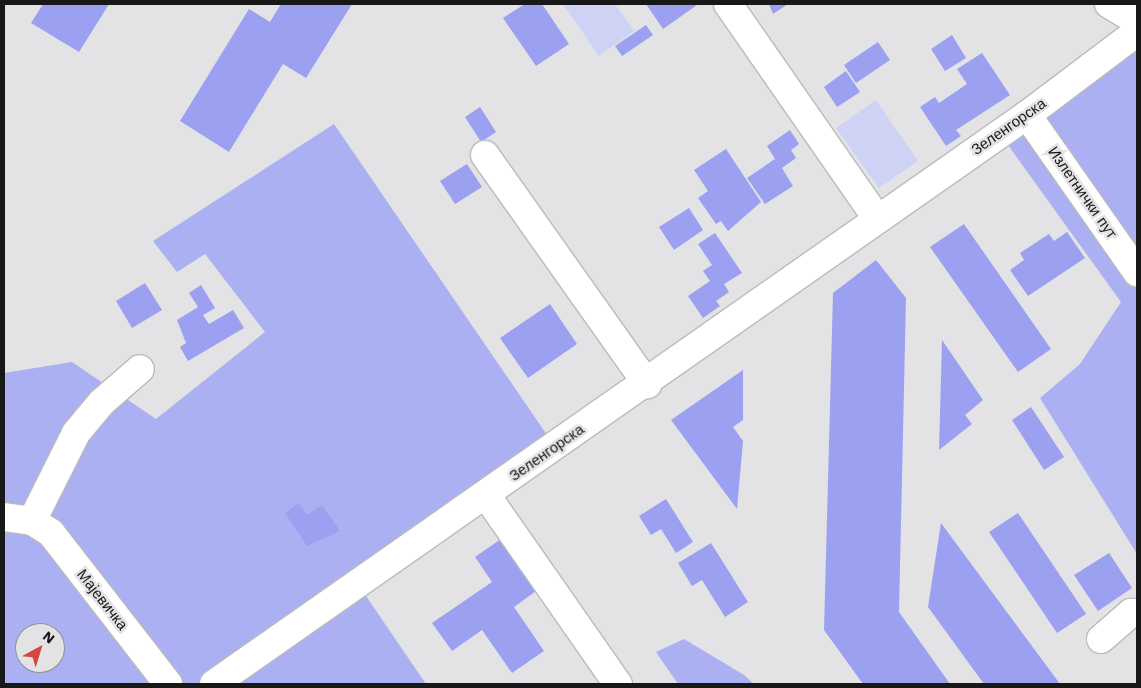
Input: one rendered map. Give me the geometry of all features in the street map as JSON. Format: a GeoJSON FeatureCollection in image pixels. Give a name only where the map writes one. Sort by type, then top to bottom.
{"type":"FeatureCollection","features":[{"type":"Feature","properties":{"kind":"street"},"geometry":{"type":"LineString","coordinates":[[728,4],[877,218]]}},
{"type":"Feature","properties":{"kind":"street"},"geometry":{"type":"LineString","coordinates":[[1109,4],[1137,21]]}},
{"type":"Feature","properties":{"kind":"street","name":"Зеленгорска"},"geometry":{"type":"LineString","coordinates":[[214,684],[647,384],[877,218],[1027,115],[1137,32]]}},
{"type":"Feature","properties":{"kind":"street","name":"Излетнички пут"},"geometry":{"type":"LineString","coordinates":[[1027,115],[1137,272]]}},
{"type":"Feature","properties":{"kind":"street"},"geometry":{"type":"LineString","coordinates":[[485,156],[647,384]]}},
{"type":"Feature","properties":{"kind":"street"},"geometry":{"type":"LineString","coordinates":[[32,521],[76,433],[102,402],[140,369]]}},
{"type":"Feature","properties":{"kind":"street"},"geometry":{"type":"LineString","coordinates":[[486,495],[618,684]]}},
{"type":"Feature","properties":{"kind":"street","name":"Мајевичка"},"geometry":{"type":"LineString","coordinates":[[4,517],[32,521],[51,533],[168,684]]}},
{"type":"Feature","properties":{"kind":"street"},"geometry":{"type":"LineString","coordinates":[[1101,639],[1131,613],[1137,613]]}},
{"type":"Feature","properties":{"kind":"shaded area"},"geometry":{"type":"Polygon","coordinates":[[[563,4],[615,4],[634,31],[599,56],[563,4]]]}},
{"type":"Feature","properties":{"kind":"shaded area"},"geometry":{"type":"Polygon","coordinates":[[[1137,32],[1137,554],[1040,398],[1080,364],[1121,302],[1000,134],[1137,32]]]}},
{"type":"Feature","properties":{"kind":"shaded area"},"geometry":{"type":"Polygon","coordinates":[[[876,100],[918,161],[879,188],[836,128],[876,100]]]}},
{"type":"Feature","properties":{"kind":"shaded area"},"geometry":{"type":"Polygon","coordinates":[[[334,124],[547,435],[353,577],[426,684],[4,684],[4,373],[72,362],[156,419],[265,332],[205,254],[177,272],[153,241],[334,124]]]}},
{"type":"Feature","properties":{"kind":"shaded area"},"geometry":{"type":"Polygon","coordinates":[[[684,639],[744,675],[754,684],[678,684],[656,652],[684,639]]]}},
{"type":"Feature","properties":{"kind":"building"},"geometry":{"type":"Polygon","coordinates":[[[43,4],[109,4],[79,52],[31,23],[43,4]]]}},
{"type":"Feature","properties":{"kind":"building"},"geometry":{"type":"Polygon","coordinates":[[[281,4],[352,4],[306,78],[283,64],[229,152],[180,121],[249,9],[270,22],[281,4]]]}},
{"type":"Feature","properties":{"kind":"building"},"geometry":{"type":"Polygon","coordinates":[[[525,4],[542,4],[569,44],[536,66],[503,18],[525,4]]]}},
{"type":"Feature","properties":{"kind":"building"},"geometry":{"type":"Polygon","coordinates":[[[646,4],[696,4],[697,5],[663,29],[646,4]]]}},
{"type":"Feature","properties":{"kind":"building"},"geometry":{"type":"Polygon","coordinates":[[[769,4],[788,4],[773,14],[769,4]]]}},
{"type":"Feature","properties":{"kind":"building"},"geometry":{"type":"Polygon","coordinates":[[[646,25],[653,35],[622,56],[615,46],[646,25]]]}},
{"type":"Feature","properties":{"kind":"building"},"geometry":{"type":"Polygon","coordinates":[[[952,35],[966,58],[945,71],[931,49],[952,35]]]}},
{"type":"Feature","properties":{"kind":"building"},"geometry":{"type":"Polygon","coordinates":[[[878,42],[890,60],[856,83],[844,65],[878,42]]]}},
{"type":"Feature","properties":{"kind":"building"},"geometry":{"type":"Polygon","coordinates":[[[982,53],[1010,95],[956,130],[961,136],[946,146],[920,107],[935,97],[939,103],[967,84],[957,69],[982,53]]]}},
{"type":"Feature","properties":{"kind":"building"},"geometry":{"type":"Polygon","coordinates":[[[846,71],[860,92],[837,107],[824,87],[846,71]]]}},
{"type":"Feature","properties":{"kind":"building"},"geometry":{"type":"Polygon","coordinates":[[[480,107],[496,132],[481,142],[465,117],[480,107]]]}},
{"type":"Feature","properties":{"kind":"building"},"geometry":{"type":"Polygon","coordinates":[[[790,130],[799,144],[791,150],[796,158],[782,168],[793,186],[765,204],[747,178],[775,159],[767,146],[790,130]]]}},
{"type":"Feature","properties":{"kind":"building"},"geometry":{"type":"Polygon","coordinates":[[[726,149],[761,202],[728,231],[721,221],[716,224],[698,198],[708,191],[694,170],[726,149]]]}},
{"type":"Feature","properties":{"kind":"building"},"geometry":{"type":"Polygon","coordinates":[[[467,164],[482,187],[455,204],[440,181],[467,164]]]}},
{"type":"Feature","properties":{"kind":"building"},"geometry":{"type":"Polygon","coordinates":[[[689,208],[703,230],[674,250],[659,227],[689,208]]]}},
{"type":"Feature","properties":{"kind":"building"},"geometry":{"type":"Polygon","coordinates":[[[964,224],[1051,349],[1018,372],[930,247],[964,224]]]}},
{"type":"Feature","properties":{"kind":"building"},"geometry":{"type":"Polygon","coordinates":[[[1067,232],[1085,258],[1028,296],[1010,270],[1024,260],[1020,253],[1049,234],[1054,241],[1067,232]]]}},
{"type":"Feature","properties":{"kind":"building"},"geometry":{"type":"Polygon","coordinates":[[[715,233],[742,273],[724,284],[729,292],[716,301],[720,306],[703,318],[688,296],[710,281],[703,271],[712,265],[698,244],[715,233]]]}},
{"type":"Feature","properties":{"kind":"building"},"geometry":{"type":"Polygon","coordinates":[[[876,260],[906,298],[899,612],[950,684],[863,684],[824,630],[833,293],[876,260]]]}},
{"type":"Feature","properties":{"kind":"building"},"geometry":{"type":"Polygon","coordinates":[[[145,283],[162,310],[132,328],[116,301],[145,283]]]}},
{"type":"Feature","properties":{"kind":"building"},"geometry":{"type":"Polygon","coordinates":[[[201,285],[215,308],[203,315],[209,324],[233,310],[244,328],[188,361],[180,347],[186,343],[177,320],[198,307],[189,293],[201,285]]]}},
{"type":"Feature","properties":{"kind":"building"},"geometry":{"type":"Polygon","coordinates":[[[550,304],[577,344],[528,378],[500,338],[550,304]]]}},
{"type":"Feature","properties":{"kind":"building"},"geometry":{"type":"Polygon","coordinates":[[[942,340],[983,400],[965,415],[972,424],[939,450],[942,340]]]}},
{"type":"Feature","properties":{"kind":"building"},"geometry":{"type":"Polygon","coordinates":[[[743,370],[743,420],[733,427],[743,441],[737,509],[671,420],[743,370]]]}},
{"type":"Feature","properties":{"kind":"building"},"geometry":{"type":"Polygon","coordinates":[[[1031,407],[1064,457],[1044,470],[1012,420],[1031,407]]]}},
{"type":"Feature","properties":{"kind":"building"},"geometry":{"type":"Polygon","coordinates":[[[666,499],[693,542],[676,553],[661,529],[651,535],[639,516],[666,499]]]}},
{"type":"Feature","properties":{"kind":"building"},"geometry":{"type":"Polygon","coordinates":[[[299,503],[307,515],[322,505],[340,531],[307,546],[285,513],[299,503]]]}},
{"type":"Feature","properties":{"kind":"building"},"geometry":{"type":"Polygon","coordinates":[[[1018,513],[1086,614],[1057,633],[989,532],[1018,513]]]}},
{"type":"Feature","properties":{"kind":"building"},"geometry":{"type":"Polygon","coordinates":[[[941,523],[1060,684],[984,684],[928,607],[941,523]]]}},
{"type":"Feature","properties":{"kind":"building"},"geometry":{"type":"Polygon","coordinates":[[[501,539],[536,591],[514,607],[544,651],[512,673],[482,630],[452,651],[432,623],[492,582],[475,557],[501,539]]]}},
{"type":"Feature","properties":{"kind":"building"},"geometry":{"type":"Polygon","coordinates":[[[711,543],[748,602],[725,617],[702,580],[692,586],[678,563],[711,543]]]}},
{"type":"Feature","properties":{"kind":"building"},"geometry":{"type":"Polygon","coordinates":[[[1109,553],[1132,588],[1098,611],[1074,575],[1109,553]]]}}]}
